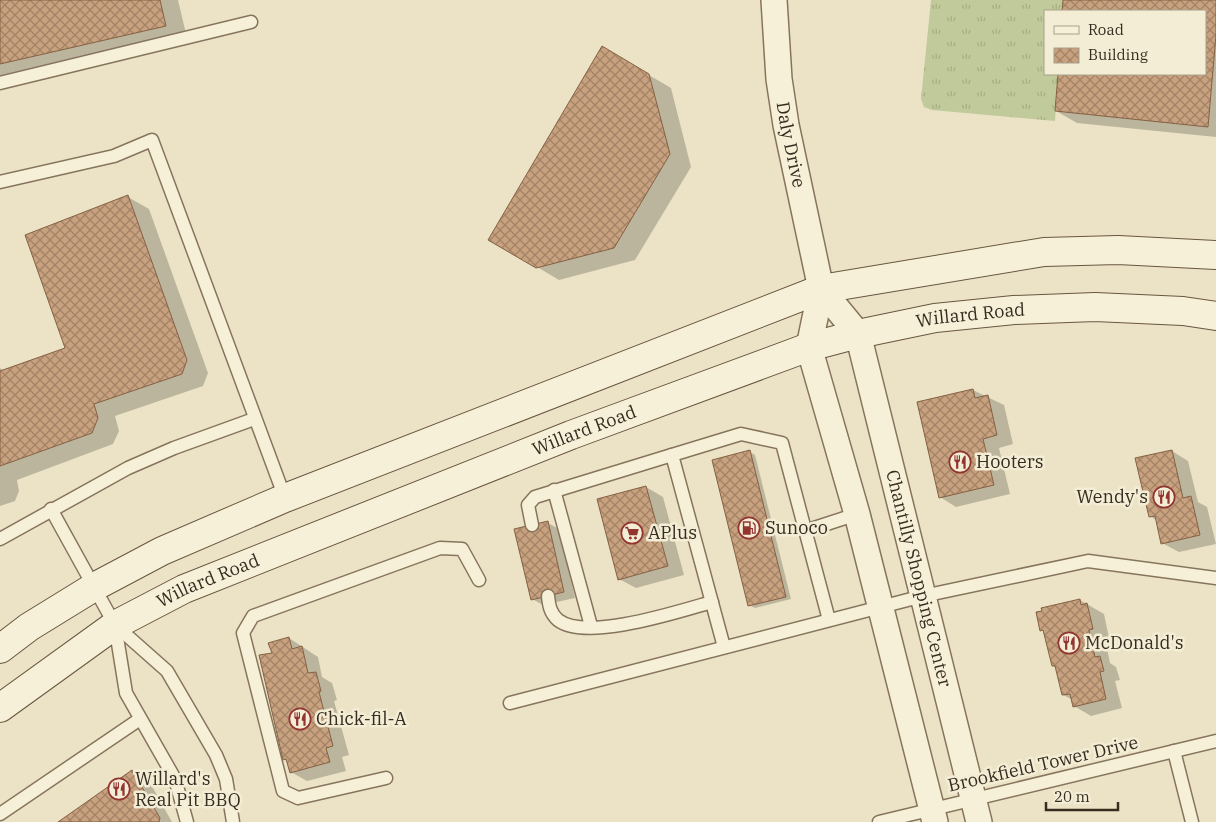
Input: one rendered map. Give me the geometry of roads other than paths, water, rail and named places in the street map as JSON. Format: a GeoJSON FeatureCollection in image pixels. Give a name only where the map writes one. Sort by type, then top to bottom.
{"type":"FeatureCollection","features":[{"type":"Feature","properties":{"kind":"main road"},"geometry":{"type":"LineString","coordinates":[[0,649],[29,627],[94,587],[162,551],[285,498],[821,289],[1044,252],[1118,250],[1216,255]]}},
{"type":"Feature","properties":{"kind":"main road","name":"Willard Road"},"geometry":{"type":"LineString","coordinates":[[0,708],[115,625],[184,589],[571,435],[809,347],[858,334],[935,318],[1014,310],[1095,307],[1183,311],[1216,316]]}},
{"type":"Feature","properties":{"kind":"street","name":"Daly Drive"},"geometry":{"type":"LineString","coordinates":[[774,0],[779,80],[786,125],[821,289],[809,347]]}},
{"type":"Feature","properties":{"kind":"street","name":"Daly Drive"},"geometry":{"type":"LineString","coordinates":[[821,289],[858,334]]}},
{"type":"Feature","properties":{"kind":"street","name":"Chantilly Shopping Center"},"geometry":{"type":"LineString","coordinates":[[858,334],[976,811]]}},
{"type":"Feature","properties":{"kind":"street"},"geometry":{"type":"LineString","coordinates":[[809,347],[857,514],[933,816]]}},
{"type":"Feature","properties":{"kind":"lane"},"geometry":{"type":"LineString","coordinates":[[0,83],[251,22]]}},
{"type":"Feature","properties":{"kind":"lane"},"geometry":{"type":"LineString","coordinates":[[0,182],[114,156],[152,140],[254,419],[285,498]]}},
{"type":"Feature","properties":{"kind":"lane"},"geometry":{"type":"LineString","coordinates":[[0,539],[128,468],[254,419]]}},
{"type":"Feature","properties":{"kind":"lane"},"geometry":{"type":"LineString","coordinates":[[532,525],[528,505],[536,497],[554,490],[742,434],[782,443],[829,620]]}},
{"type":"Feature","properties":{"kind":"lane"},"geometry":{"type":"LineString","coordinates":[[672,455],[724,647]]}},
{"type":"Feature","properties":{"kind":"lane"},"geometry":{"type":"LineString","coordinates":[[554,490],[591,626]]}},
{"type":"Feature","properties":{"kind":"lane"},"geometry":{"type":"LineString","coordinates":[[51,509],[115,625],[167,672],[216,755],[226,778],[233,822]]}},
{"type":"Feature","properties":{"kind":"lane"},"geometry":{"type":"LineString","coordinates":[[805,531],[857,514]]}},
{"type":"Feature","properties":{"kind":"lane"},"geometry":{"type":"LineString","coordinates":[[386,778],[298,798],[283,791],[243,633],[253,616],[440,548],[462,549],[479,580]]}},
{"type":"Feature","properties":{"kind":"lane"},"geometry":{"type":"LineString","coordinates":[[510,704],[923,596],[1088,561],[1216,578]]}},
{"type":"Feature","properties":{"kind":"lane"},"geometry":{"type":"LineString","coordinates":[[548,596],[549,608],[559,620],[575,627],[623,626],[712,602]]}},
{"type":"Feature","properties":{"kind":"lane"},"geometry":{"type":"LineString","coordinates":[[115,625],[126,693],[175,779],[187,822]]}},
{"type":"Feature","properties":{"kind":"lane"},"geometry":{"type":"LineString","coordinates":[[0,814],[140,719]]}},
{"type":"Feature","properties":{"kind":"lane","name":"Brookfield Tower Drive"},"geometry":{"type":"LineString","coordinates":[[879,822],[976,811],[1174,751],[1216,741]]}},
{"type":"Feature","properties":{"kind":"lane"},"geometry":{"type":"LineString","coordinates":[[1174,751],[1192,822]]}},
{"type":"Feature","properties":{"kind":"place","name":"Hooters"},"geometry":{"type":"Point","coordinates":[960,462]}},
{"type":"Feature","properties":{"kind":"place","name":"Wendy's"},"geometry":{"type":"Point","coordinates":[1164,497]}},
{"type":"Feature","properties":{"kind":"place","name":"Sunoco"},"geometry":{"type":"Point","coordinates":[749,528]}},
{"type":"Feature","properties":{"kind":"place","name":"APlus"},"geometry":{"type":"Point","coordinates":[632,533]}},
{"type":"Feature","properties":{"kind":"place","name":"McDonald's"},"geometry":{"type":"Point","coordinates":[1069,643]}},
{"type":"Feature","properties":{"kind":"place","name":"Chick-fil-A"},"geometry":{"type":"Point","coordinates":[300,719]}},
{"type":"Feature","properties":{"kind":"place","name":"Willard's Real Pit BBQ"},"geometry":{"type":"Point","coordinates":[119,789]}}]}
